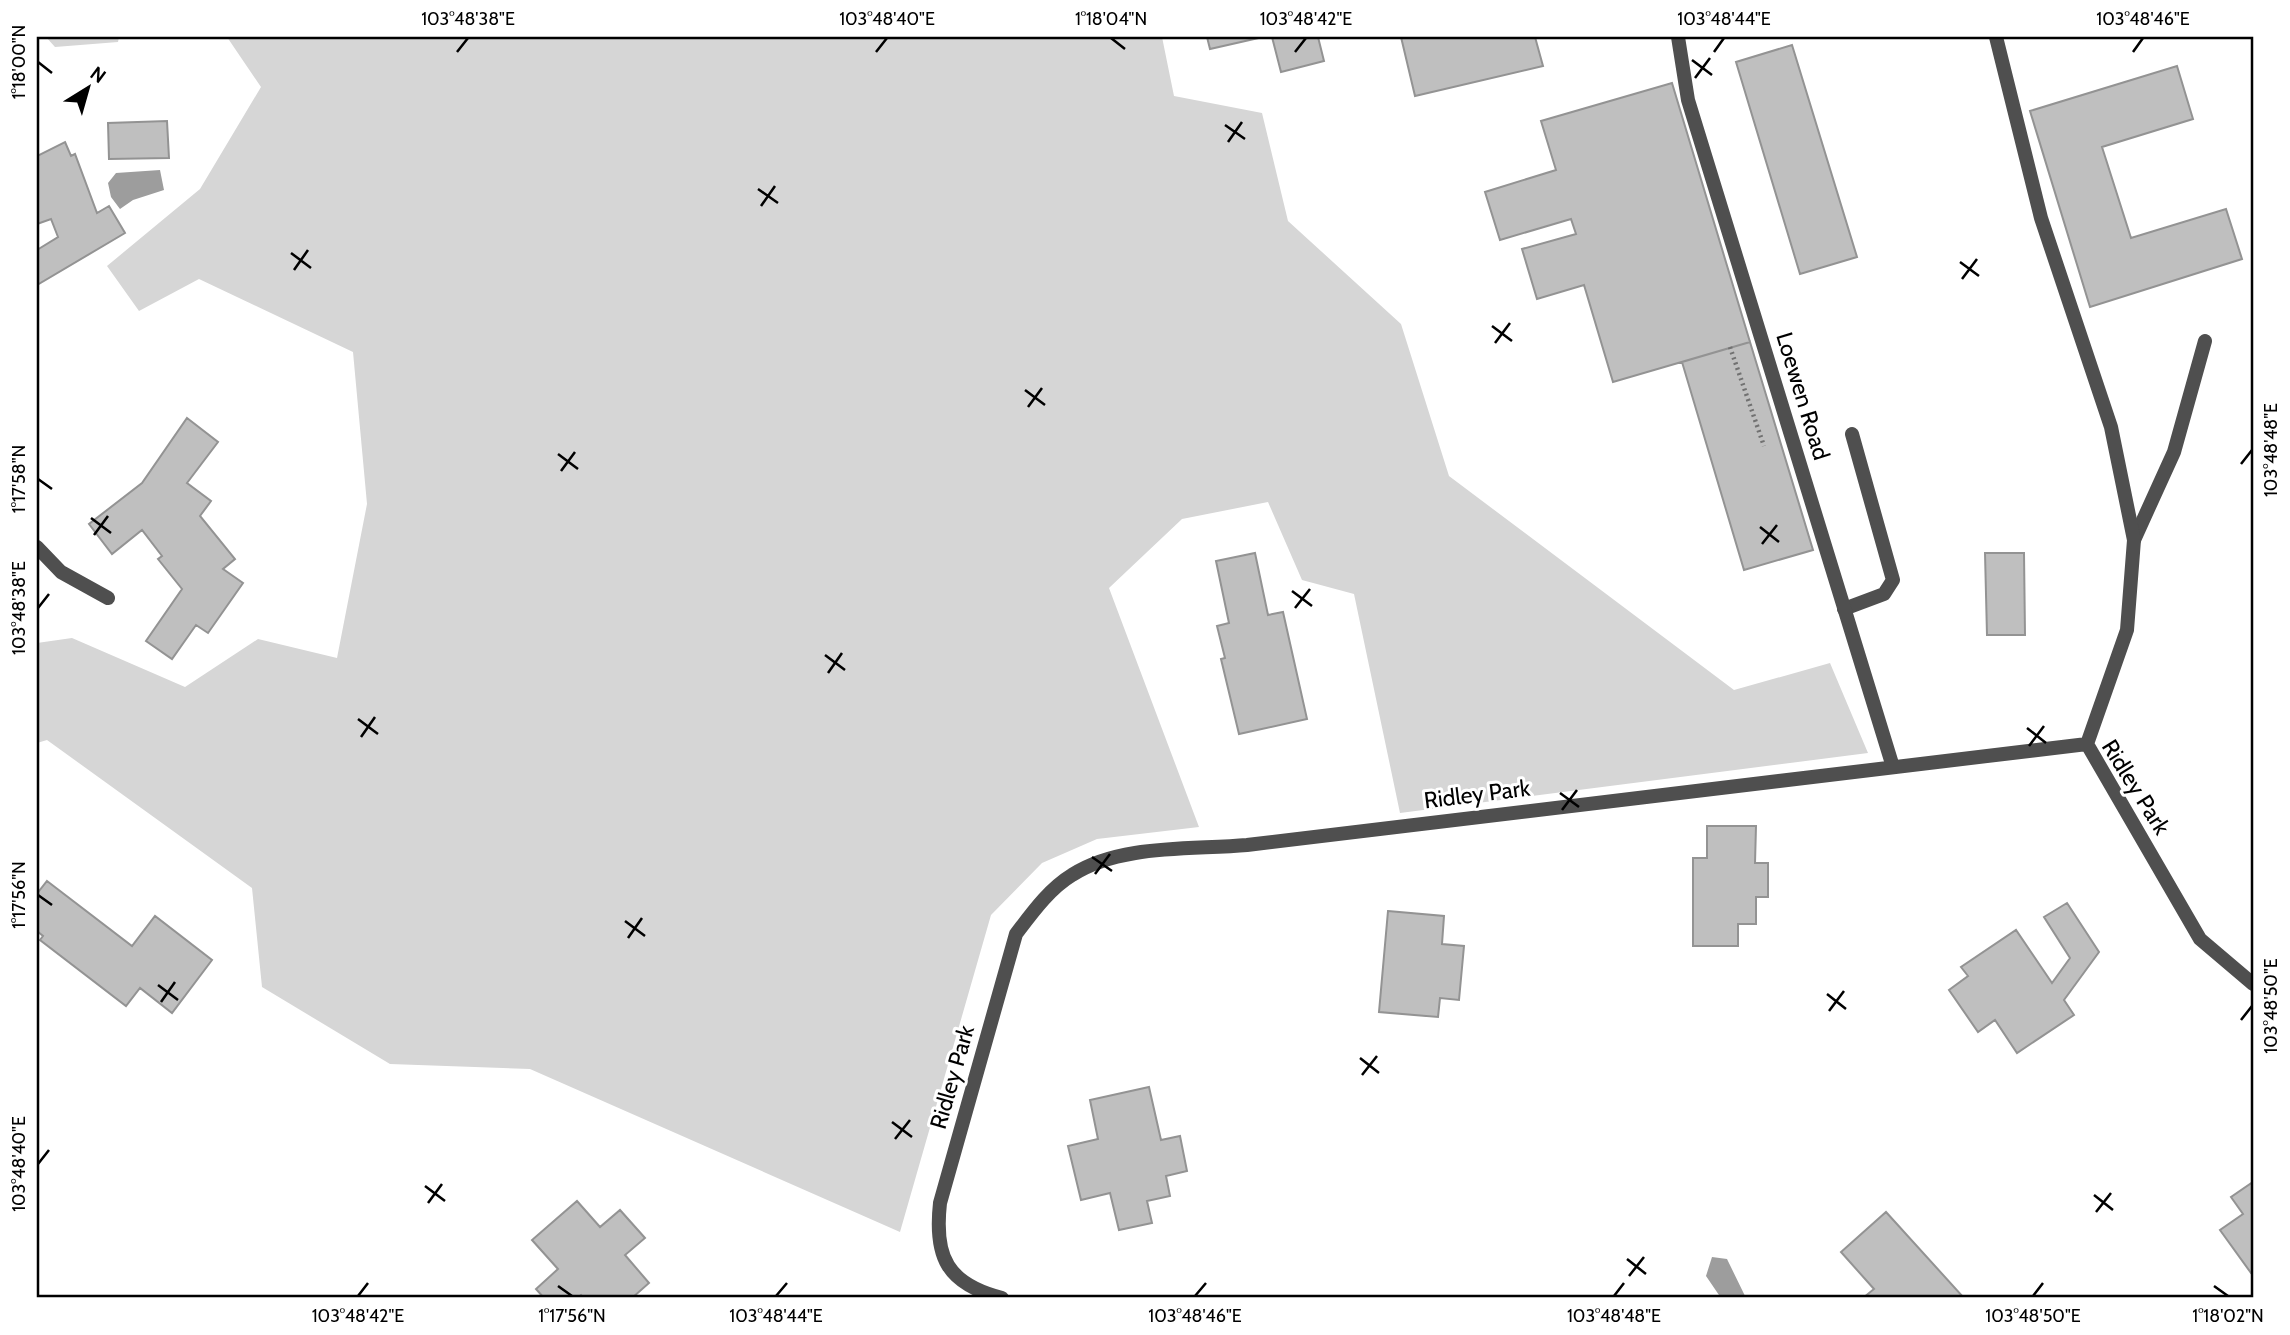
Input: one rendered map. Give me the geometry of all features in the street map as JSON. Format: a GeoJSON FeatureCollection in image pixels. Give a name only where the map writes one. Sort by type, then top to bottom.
{"type":"FeatureCollection","features":[{"type":"Feature","properties":{"kind":"street","name":"Loewen Road"},"geometry":{"type":"LineString","coordinates":[[1678,37],[1688,100],[1893,767]]}},
{"type":"Feature","properties":{"kind":"street"},"geometry":{"type":"LineString","coordinates":[[1996,37],[2041,218],[2111,426],[2134,540],[2127,629],[2087,744]]}},
{"type":"Feature","properties":{"kind":"street"},"geometry":{"type":"LineString","coordinates":[[2134,540],[2174,452],[2205,341]]}},
{"type":"Feature","properties":{"kind":"street"},"geometry":{"type":"LineString","coordinates":[[1844,609],[1884,594],[1893,580],[1852,434]]}},
{"type":"Feature","properties":{"kind":"street"},"geometry":{"type":"LineString","coordinates":[[37,547],[61,572],[108,598]]}},
{"type":"Feature","properties":{"kind":"street","name":"Ridley Park"},"geometry":{"type":"LineString","coordinates":[[1002,1298],[978,1292],[955,1276],[941,1255],[936,1232],[940,1203],[1016,934],[1042,900],[1071,875],[1108,858],[1247,845],[2087,744],[2200,939],[2253,984]]}},
{"type":"Feature","properties":{"kind":"shaded area"},"geometry":{"type":"Polygon","coordinates":[[[46,37],[119,37],[118,42],[55,47],[46,37]]]}},
{"type":"Feature","properties":{"kind":"shaded area"},"geometry":{"type":"Polygon","coordinates":[[[227,37],[1162,37],[1174,96],[1262,113],[1288,221],[1401,324],[1449,476],[1734,690],[1830,663],[1868,753],[1400,813],[1354,594],[1302,580],[1268,502],[1182,519],[1109,588],[1199,827],[1097,839],[1042,863],[991,915],[900,1232],[530,1069],[390,1064],[262,987],[252,888],[47,740],[37,743],[37,643],[72,638],[185,687],[258,639],[337,658],[367,504],[353,352],[199,279],[139,311],[107,266],[200,189],[261,87],[227,37]]]}},
{"type":"Feature","properties":{"kind":"shaded area"},"geometry":{"type":"Polygon","coordinates":[[[160,170],[164,190],[133,200],[120,209],[111,197],[108,183],[116,173],[160,170]]]}},
{"type":"Feature","properties":{"kind":"shaded area"},"geometry":{"type":"Polygon","coordinates":[[[1712,1257],[1727,1259],[1746,1298],[1721,1298],[1706,1276],[1712,1257]]]}},
{"type":"Feature","properties":{"kind":"building"},"geometry":{"type":"Polygon","coordinates":[[[1207,37],[1263,37],[1210,49],[1207,37]]]}},
{"type":"Feature","properties":{"kind":"building"},"geometry":{"type":"Polygon","coordinates":[[[1272,37],[1318,37],[1324,61],[1281,72],[1272,37]]]}},
{"type":"Feature","properties":{"kind":"building"},"geometry":{"type":"Polygon","coordinates":[[[1401,37],[1535,37],[1543,66],[1415,96],[1401,37]]]}},
{"type":"Feature","properties":{"kind":"building"},"geometry":{"type":"Polygon","coordinates":[[[1792,45],[1857,257],[1800,274],[1736,62],[1792,45]]]}},
{"type":"Feature","properties":{"kind":"building"},"geometry":{"type":"Polygon","coordinates":[[[2177,66],[2193,119],[2102,147],[2131,238],[2226,209],[2242,259],[2090,307],[2030,111],[2177,66]]]}},
{"type":"Feature","properties":{"kind":"building"},"geometry":{"type":"Polygon","coordinates":[[[1672,83],[1750,342],[1613,382],[1584,285],[1537,299],[1522,249],[1576,234],[1571,219],[1500,240],[1485,192],[1556,170],[1541,121],[1672,83]]]}},
{"type":"Feature","properties":{"kind":"building"},"geometry":{"type":"Polygon","coordinates":[[[167,121],[169,158],[109,159],[108,123],[167,121]]]}},
{"type":"Feature","properties":{"kind":"building"},"geometry":{"type":"Polygon","coordinates":[[[65,142],[71,156],[75,154],[97,213],[109,206],[125,233],[37,285],[37,250],[58,237],[51,219],[37,224],[37,156],[65,142]]]}},
{"type":"Feature","properties":{"kind":"building"},"geometry":{"type":"Polygon","coordinates":[[[1750,342],[1813,550],[1744,570],[1682,362],[1750,342]]]}},
{"type":"Feature","properties":{"kind":"building"},"geometry":{"type":"Polygon","coordinates":[[[187,418],[218,442],[187,483],[211,501],[200,516],[235,559],[223,569],[243,583],[208,633],[196,625],[172,659],[146,641],[182,589],[158,559],[162,556],[142,530],[112,554],[89,524],[142,483],[187,418]]]}},
{"type":"Feature","properties":{"kind":"building"},"geometry":{"type":"Polygon","coordinates":[[[1255,553],[1268,615],[1283,612],[1307,719],[1239,734],[1221,659],[1225,658],[1217,626],[1229,623],[1216,561],[1255,553]]]}},
{"type":"Feature","properties":{"kind":"building"},"geometry":{"type":"Polygon","coordinates":[[[1985,553],[2024,553],[2025,635],[1987,635],[1985,553]]]}},
{"type":"Feature","properties":{"kind":"building"},"geometry":{"type":"Polygon","coordinates":[[[1707,826],[1756,826],[1755,863],[1768,863],[1768,897],[1756,897],[1756,924],[1738,924],[1738,946],[1693,946],[1693,858],[1707,858],[1707,826]]]}},
{"type":"Feature","properties":{"kind":"building"},"geometry":{"type":"Polygon","coordinates":[[[47,881],[132,946],[155,916],[212,960],[172,1013],[140,988],[126,1006],[40,940],[43,936],[37,931],[37,889],[39,891],[47,881]]]}},
{"type":"Feature","properties":{"kind":"building"},"geometry":{"type":"Polygon","coordinates":[[[2067,903],[2099,952],[2064,1000],[2074,1015],[2017,1053],[1995,1020],[1978,1032],[1949,990],[1968,976],[1961,967],[2016,930],[2052,983],[2070,958],[2044,917],[2067,903]]]}},
{"type":"Feature","properties":{"kind":"building"},"geometry":{"type":"Polygon","coordinates":[[[1388,911],[1444,916],[1442,944],[1464,946],[1459,1000],[1440,998],[1438,1017],[1379,1012],[1388,911]]]}},
{"type":"Feature","properties":{"kind":"building"},"geometry":{"type":"Polygon","coordinates":[[[1149,1087],[1161,1140],[1180,1136],[1187,1171],[1166,1176],[1170,1196],[1147,1201],[1152,1223],[1119,1230],[1110,1193],[1081,1200],[1068,1146],[1098,1139],[1090,1100],[1149,1087]]]}},
{"type":"Feature","properties":{"kind":"building"},"geometry":{"type":"Polygon","coordinates":[[[2253,1182],[2251,1273],[2220,1230],[2243,1214],[2231,1197],[2253,1182]]]}},
{"type":"Feature","properties":{"kind":"building"},"geometry":{"type":"Polygon","coordinates":[[[577,1201],[600,1227],[620,1210],[645,1238],[625,1255],[649,1283],[632,1298],[584,1298],[581,1295],[577,1298],[544,1298],[536,1289],[558,1269],[532,1240],[577,1201]]]}},
{"type":"Feature","properties":{"kind":"building"},"geometry":{"type":"Polygon","coordinates":[[[1886,1212],[1964,1298],[1863,1298],[1874,1289],[1841,1252],[1886,1212]]]}}]}
